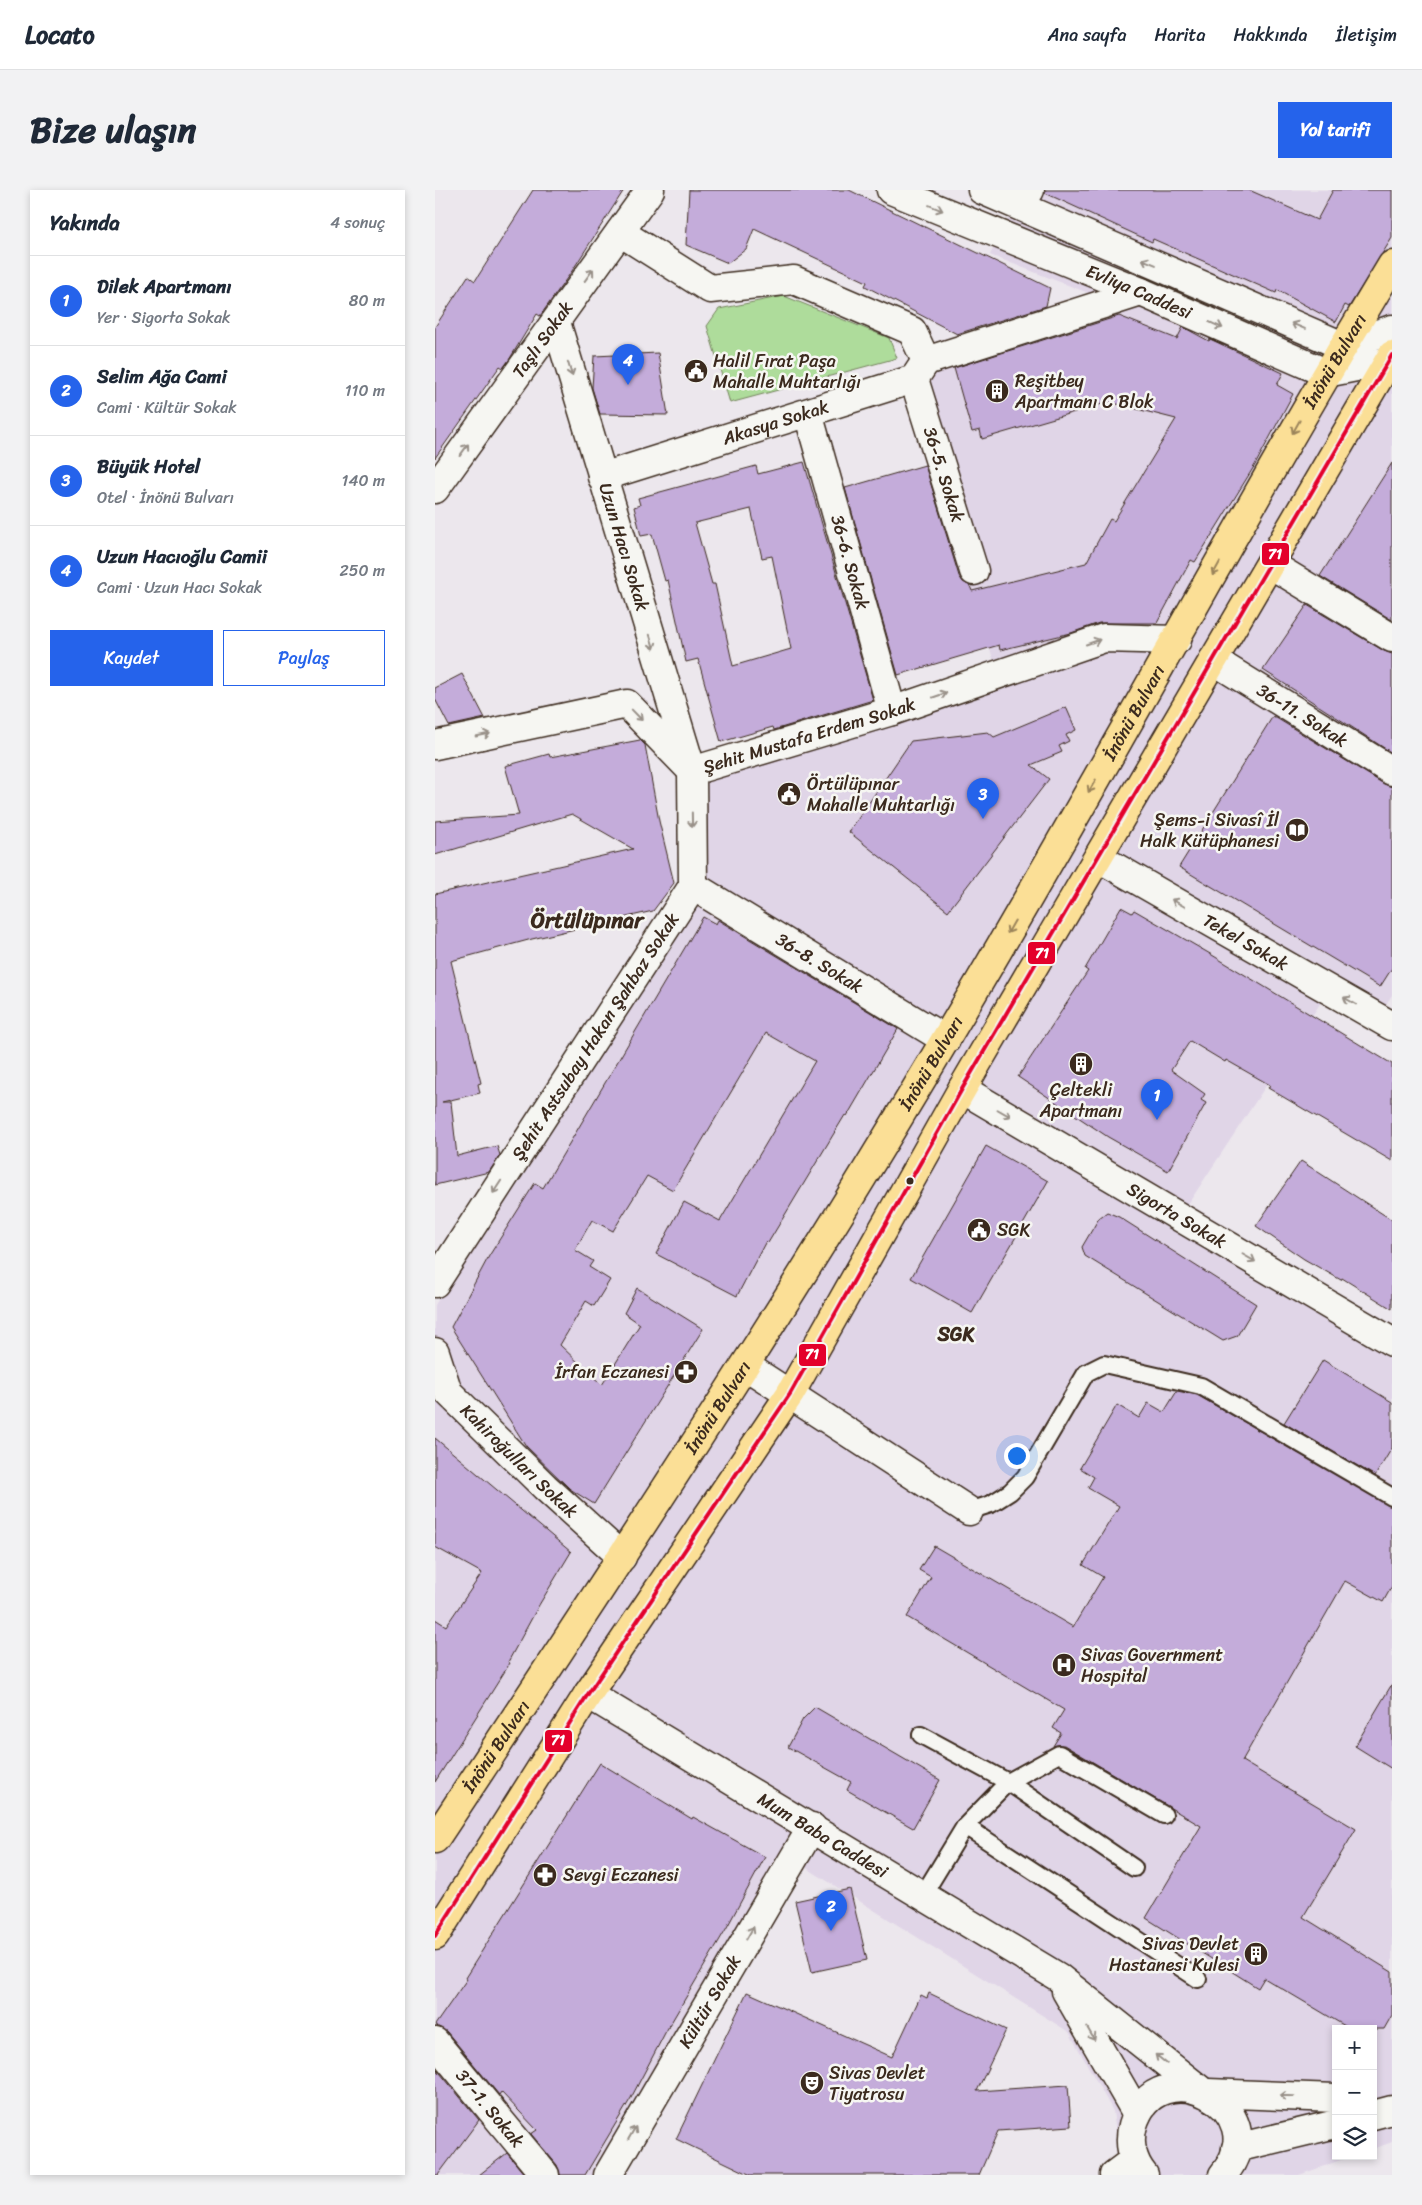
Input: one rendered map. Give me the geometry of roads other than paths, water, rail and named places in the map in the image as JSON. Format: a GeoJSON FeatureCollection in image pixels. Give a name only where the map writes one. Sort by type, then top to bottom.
{"type":"FeatureCollection","features":[{"type":"Feature","properties":{"kind":"main road","name":"İnönü Bulvarı"},"geometry":{"type":"LineString","coordinates":[[435,1839],[623,1557],[746,1366],[946,1040],[1177,640],[1326,373],[1392,265]]}},
{"type":"Feature","properties":{"kind":"main road"},"geometry":{"type":"LineString","coordinates":[[435,1936],[588,1694],[790,1394],[962,1089],[1391,358]]}},
{"type":"Feature","properties":{"kind":"street","name":"Taşlı Sokak"},"geometry":{"type":"LineString","coordinates":[[435,489],[650,190]]}},
{"type":"Feature","properties":{"kind":"street","name":"Evliya Caddesi"},"geometry":{"type":"LineString","coordinates":[[891,190],[1141,292],[1326,373]]}},
{"type":"Feature","properties":{"kind":"street","name":"Evliya Caddesi"},"geometry":{"type":"LineString","coordinates":[[982,190],[1025,198],[1343,346]]}},
{"type":"Feature","properties":{"kind":"street","name":"36-5. Sokak"},"geometry":{"type":"LineString","coordinates":[[620,232],[709,289],[794,280],[912,331],[920,370],[974,571]]}},
{"type":"Feature","properties":{"kind":"street","name":"Akasya Sokak"},"geometry":{"type":"LineString","coordinates":[[603,477],[808,413],[920,370],[1141,292]]}},
{"type":"Feature","properties":{"kind":"street","name":"Uzun Hacı Sokak"},"geometry":{"type":"LineString","coordinates":[[556,322],[692,771]]}},
{"type":"Feature","properties":{"kind":"street"},"geometry":{"type":"LineString","coordinates":[[1343,346],[1392,330]]}},
{"type":"Feature","properties":{"kind":"street"},"geometry":{"type":"LineString","coordinates":[[1326,373],[1391,358]]}},
{"type":"Feature","properties":{"kind":"street","name":"36-6. Sokak"},"geometry":{"type":"LineString","coordinates":[[808,413],[892,711]]}},
{"type":"Feature","properties":{"kind":"street"},"geometry":{"type":"LineString","coordinates":[[1270,564],[1392,638]]}},
{"type":"Feature","properties":{"kind":"street","name":"Şehit Mustafa Erdem Sokak"},"geometry":{"type":"LineString","coordinates":[[435,745],[627,704],[692,771],[892,711],[1104,638],[1177,640]]}},
{"type":"Feature","properties":{"kind":"street","name":"36-11. Sokak"},"geometry":{"type":"LineString","coordinates":[[1213,660],[1392,771]]}},
{"type":"Feature","properties":{"kind":"street"},"geometry":{"type":"LineString","coordinates":[[692,771],[693,886]]}},
{"type":"Feature","properties":{"kind":"street","name":"Tekel Sokak"},"geometry":{"type":"LineString","coordinates":[[1099,858],[1392,1026]]}},
{"type":"Feature","properties":{"kind":"street","name":"36-8. Sokak"},"geometry":{"type":"LineString","coordinates":[[693,886],[946,1040]]}},
{"type":"Feature","properties":{"kind":"street","name":"Şehit Astsubay Hakan Şahbaz Sokak"},"geometry":{"type":"LineString","coordinates":[[435,1283],[693,886]]}},
{"type":"Feature","properties":{"kind":"street","name":"Sigorta Sokak"},"geometry":{"type":"LineString","coordinates":[[962,1089],[1392,1342]]}},
{"type":"Feature","properties":{"kind":"street","name":"Kahiroğulları Sokak"},"geometry":{"type":"LineString","coordinates":[[435,1352],[448,1392],[545,1487],[623,1557]]}},
{"type":"Feature","properties":{"kind":"street"},"geometry":{"type":"LineString","coordinates":[[746,1366],[969,1511]]}},
{"type":"Feature","properties":{"kind":"street","name":"Mum Baba Caddesi"},"geometry":{"type":"LineString","coordinates":[[588,1694],[812,1827],[1058,1977],[1203,2091],[1222,2103],[1232,2118],[1236,2136],[1236,2148]]}},
{"type":"Feature","properties":{"kind":"street","name":"Kültür Sokak"},"geometry":{"type":"LineString","coordinates":[[607,2175],[812,1827]]}},
{"type":"Feature","properties":{"kind":"street","name":"Mum Baba Caddesi"},"geometry":{"type":"LineString","coordinates":[[1058,1977],[1137,2114]]}},
{"type":"Feature","properties":{"kind":"street","name":"37-1. Sokak"},"geometry":{"type":"LineString","coordinates":[[435,2042],[545,2175]]}},
{"type":"Feature","properties":{"kind":"street"},"geometry":{"type":"LineString","coordinates":[[1131,2170],[1131,2140],[1137,2114],[1148,2101],[1164,2091],[1181,2087],[1203,2091],[1332,2098]]}},
{"type":"Feature","properties":{"kind":"street"},"geometry":{"type":"LineString","coordinates":[[1377,2100],[1392,2100]]}},
{"type":"Feature","properties":{"kind":"street"},"geometry":{"type":"LineString","coordinates":[[1377,2114],[1392,2110]]}},
{"type":"Feature","properties":{"kind":"street"},"geometry":{"type":"LineString","coordinates":[[1223,2175],[1232,2162],[1236,2148],[1332,2125]]}},
{"type":"Feature","properties":{"kind":"lane"},"geometry":{"type":"LineString","coordinates":[[969,1511],[991,1504],[1010,1492],[1025,1477],[1086,1374],[1103,1364],[1201,1386],[1392,1497]]}},
{"type":"Feature","properties":{"kind":"lane"},"geometry":{"type":"LineString","coordinates":[[921,1735],[1008,1782],[1134,1868]]}},
{"type":"Feature","properties":{"kind":"lane"},"geometry":{"type":"LineString","coordinates":[[923,1895],[965,1826],[1008,1782],[1059,1754],[1164,1815]]}},
{"type":"Feature","properties":{"kind":"lane"},"geometry":{"type":"LineString","coordinates":[[965,1826],[1198,1979]]}},
{"type":"Feature","properties":{"kind":"place","name":"Halil Fırat Paşa Mahalle Muhtarlığı"},"geometry":{"type":"Point","coordinates":[696,371]}},
{"type":"Feature","properties":{"kind":"place","name":"Uzun Hacıoğlu Camii"},"geometry":{"type":"Point","coordinates":[628,385]}},
{"type":"Feature","properties":{"kind":"place","name":"Reşitbey Apartmanı C Blok"},"geometry":{"type":"Point","coordinates":[997,391]}},
{"type":"Feature","properties":{"kind":"place","name":"Örtülüpınar Mahalle Muhtarlığı"},"geometry":{"type":"Point","coordinates":[789,794]}},
{"type":"Feature","properties":{"kind":"place","name":"Büyük Hotel"},"geometry":{"type":"Point","coordinates":[983,819]}},
{"type":"Feature","properties":{"kind":"place","name":"Şems-i Sivasî İl Halk Kütüphanesi"},"geometry":{"type":"Point","coordinates":[1297,830]}},
{"type":"Feature","properties":{"kind":"place","name":"Çeltekli Apartmanı"},"geometry":{"type":"Point","coordinates":[1081,1064]}},
{"type":"Feature","properties":{"kind":"place","name":"Dilek Apartmanı"},"geometry":{"type":"Point","coordinates":[1157,1120]}},
{"type":"Feature","properties":{"kind":"place","name":"SGK"},"geometry":{"type":"Point","coordinates":[979,1230]}},
{"type":"Feature","properties":{"kind":"place","name":"İrfan Eczanesi"},"geometry":{"type":"Point","coordinates":[686,1372]}},
{"type":"Feature","properties":{"kind":"place","name":"Sivas Government Hospital"},"geometry":{"type":"Point","coordinates":[1064,1665]}},
{"type":"Feature","properties":{"kind":"place","name":"Sevgi Eczanesi"},"geometry":{"type":"Point","coordinates":[545,1875]}},
{"type":"Feature","properties":{"kind":"place","name":"Selim Ağa Cami"},"geometry":{"type":"Point","coordinates":[831,1931]}},
{"type":"Feature","properties":{"kind":"place","name":"Sivas Devlet Hastanesi Kulesi"},"geometry":{"type":"Point","coordinates":[1256,1954]}},
{"type":"Feature","properties":{"kind":"place","name":"Sivas Devlet Tiyatrosu"},"geometry":{"type":"Point","coordinates":[812,2083]}},
{"type":"Feature","properties":{"kind":"district","name":"Örtülüpınar"},"geometry":{"type":"Point","coordinates":[587,920]}},
{"type":"Feature","properties":{"kind":"district","name":"SGK"},"geometry":{"type":"Point","coordinates":[956,1334]}}]}
